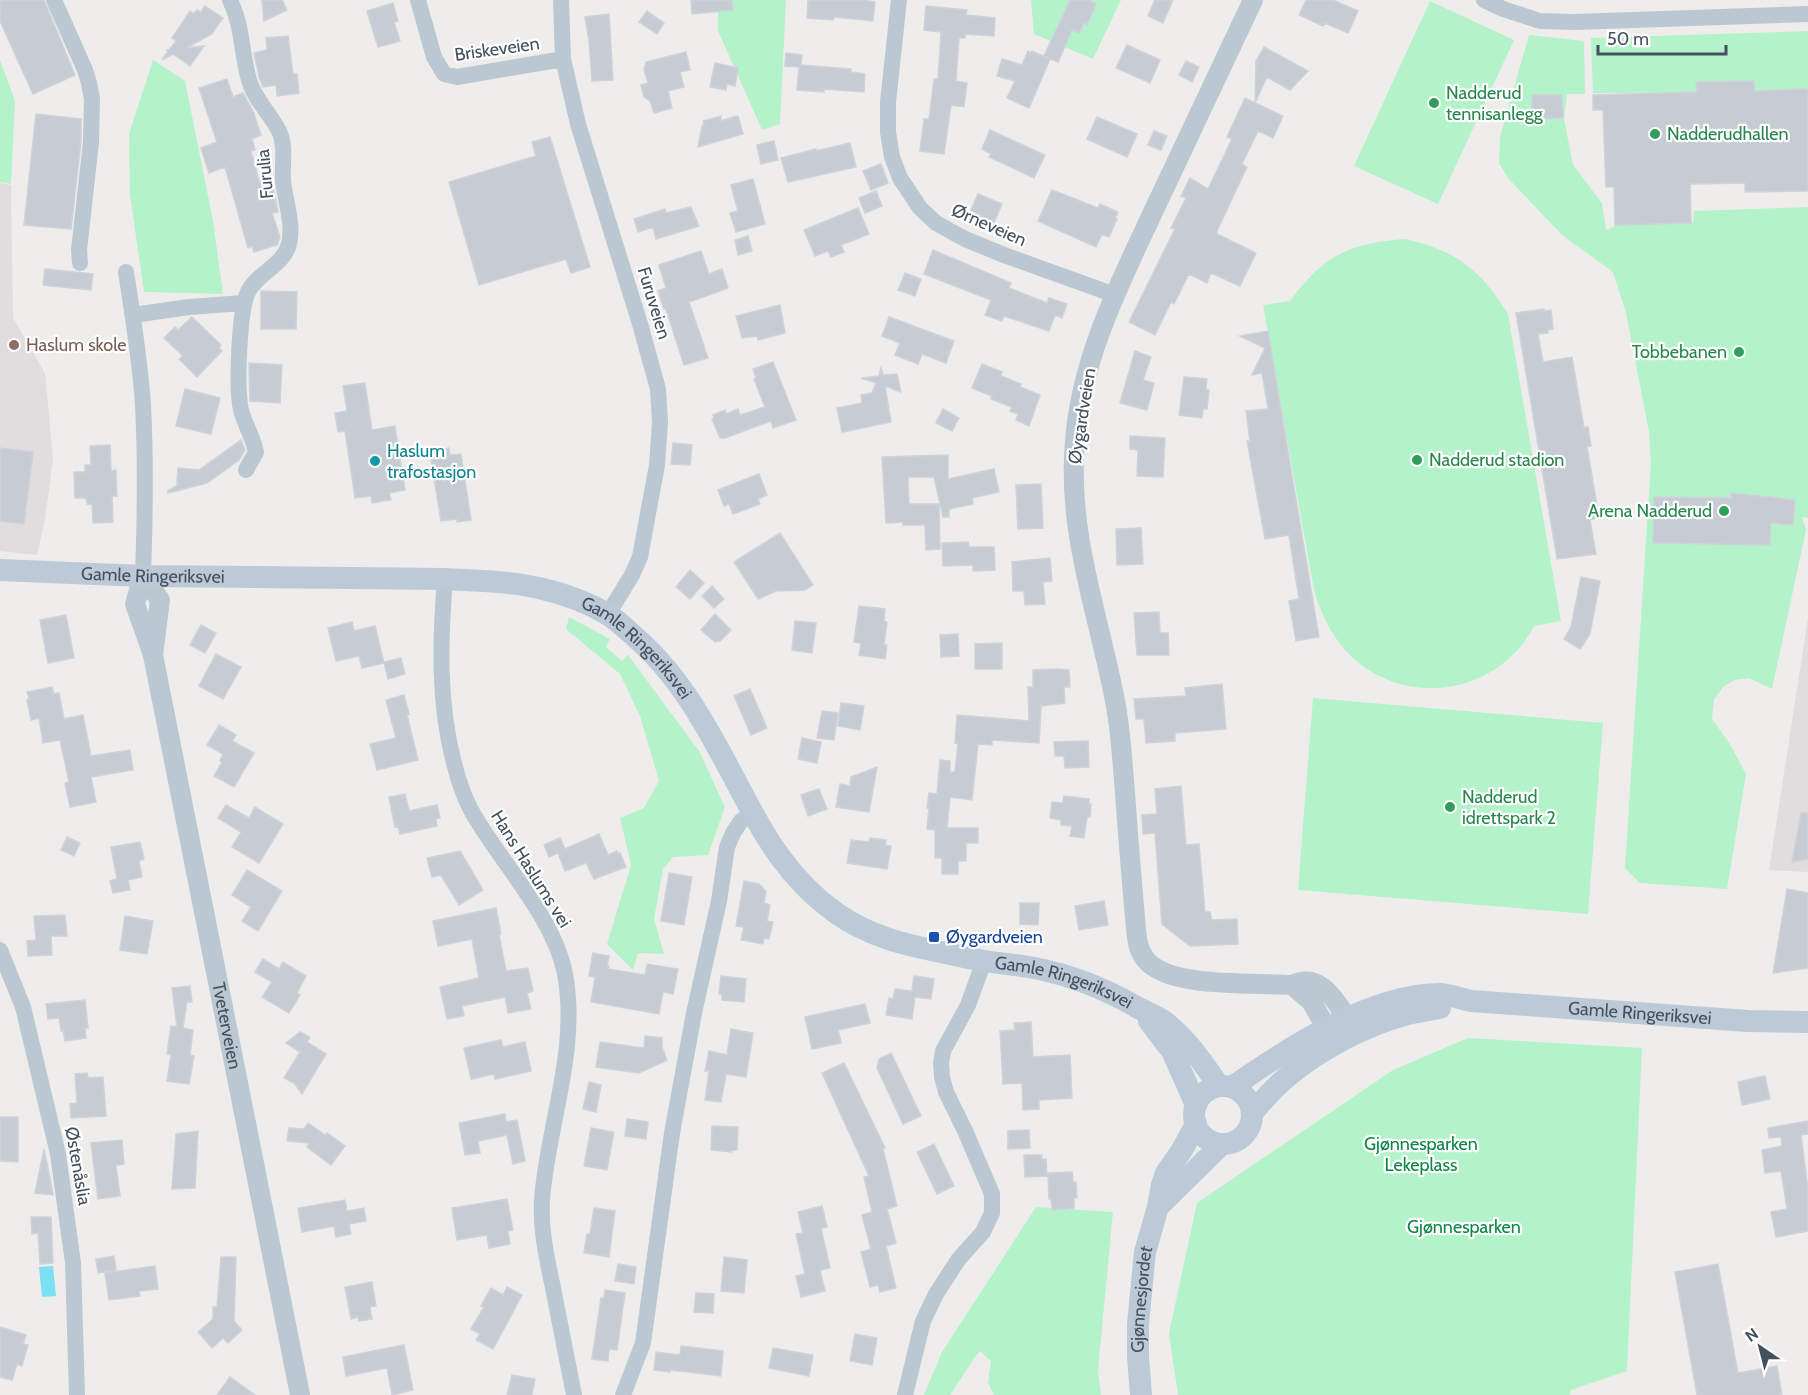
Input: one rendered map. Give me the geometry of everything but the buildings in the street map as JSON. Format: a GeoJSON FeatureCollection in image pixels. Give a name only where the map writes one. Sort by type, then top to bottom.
{"type":"FeatureCollection","features":[{"type":"Feature","properties":{"kind":"main road","name":"Gamle Ringeriksvei"},"geometry":{"type":"LineString","coordinates":[[0,570],[143,576],[487,581],[543,589],[586,604],[608,614],[649,649],[676,679],[716,745],[770,845],[791,872],[820,901],[860,927],[899,943],[984,961],[1040,969],[1101,988],[1157,1016],[1186,1041],[1225,1087],[1284,1054],[1340,1029],[1370,1028],[1404,1015],[1471,1001],[1748,1022],[1808,1022]]}},
{"type":"Feature","properties":{"kind":"main road","name":"Gamle Ringeriksvei"},"geometry":{"type":"LineString","coordinates":[[1139,1008],[1172,1051],[1196,1114]]}},
{"type":"Feature","properties":{"kind":"main road","name":"Gamle Ringeriksvei"},"geometry":{"type":"LineString","coordinates":[[1252,1113],[1285,1078],[1340,1029]]}},
{"type":"Feature","properties":{"kind":"main road"},"geometry":{"type":"LineString","coordinates":[[1225,1087],[1239,1091],[1246,1097],[1252,1113],[1247,1131],[1240,1138],[1222,1144],[1206,1138],[1200,1131],[1196,1114],[1201,1096],[1209,1089],[1225,1087]]}},
{"type":"Feature","properties":{"kind":"main road","name":"Gjønnesjordet"},"geometry":{"type":"LineString","coordinates":[[1141,1395],[1138,1356],[1140,1295],[1145,1252],[1166,1173],[1182,1150],[1196,1114]]}},
{"type":"Feature","properties":{"kind":"main road","name":"Gjønnesjordet"},"geometry":{"type":"LineString","coordinates":[[1158,1207],[1222,1144]]}},
{"type":"Feature","properties":{"kind":"street"},"geometry":{"type":"LineString","coordinates":[[54,0],[85,70],[92,99],[91,142],[79,250],[81,263]]}},
{"type":"Feature","properties":{"kind":"street","name":"Furulia"},"geometry":{"type":"LineString","coordinates":[[230,0],[242,34],[250,83],[256,97],[280,132],[283,182],[290,231],[287,251],[255,281],[243,303],[238,386],[245,426],[254,440],[256,452],[246,470]]}},
{"type":"Feature","properties":{"kind":"street","name":"Briskeveien"},"geometry":{"type":"LineString","coordinates":[[418,0],[434,57],[444,74],[457,77],[563,59]]}},
{"type":"Feature","properties":{"kind":"street","name":"Furuveien"},"geometry":{"type":"LineString","coordinates":[[561,0],[563,59],[578,124],[658,389],[660,422],[657,465],[640,557],[633,575],[608,614]]}},
{"type":"Feature","properties":{"kind":"street","name":"Ørneveien"},"geometry":{"type":"LineString","coordinates":[[899,0],[888,102],[888,132],[892,157],[900,178],[920,208],[936,223],[965,238],[1004,255],[1115,295]]}},
{"type":"Feature","properties":{"kind":"street","name":"Øygardveien"},"geometry":{"type":"LineString","coordinates":[[1253,0],[1115,295],[1092,353],[1075,440],[1073,469],[1078,542],[1114,696],[1120,733],[1138,946],[1152,966],[1165,973],[1203,981],[1292,985],[1302,980],[1315,983],[1328,991],[1340,1029]]}},
{"type":"Feature","properties":{"kind":"street"},"geometry":{"type":"LineString","coordinates":[[1484,0],[1540,21],[1575,22],[1808,14]]}},
{"type":"Feature","properties":{"kind":"street"},"geometry":{"type":"LineString","coordinates":[[126,272],[143,404],[145,493],[143,576]]}},
{"type":"Feature","properties":{"kind":"street"},"geometry":{"type":"LineString","coordinates":[[133,315],[189,307],[243,303]]}},
{"type":"Feature","properties":{"kind":"street","name":"Tveterveien"},"geometry":{"type":"LineString","coordinates":[[143,576],[135,604],[153,655],[300,1395]]}},
{"type":"Feature","properties":{"kind":"street","name":"Hans Haslums vei"},"geometry":{"type":"LineString","coordinates":[[445,579],[441,642],[443,704],[447,735],[460,786],[470,809],[538,913],[554,942],[565,973],[569,1006],[568,1042],[548,1152],[542,1200],[542,1222],[574,1395]]}},
{"type":"Feature","properties":{"kind":"street"},"geometry":{"type":"LineString","coordinates":[[623,1395],[643,1342],[672,1132],[694,1013],[719,901],[727,847],[741,821],[752,814]]}},
{"type":"Feature","properties":{"kind":"street","name":"Østenåslia"},"geometry":{"type":"LineString","coordinates":[[0,950],[23,1007],[58,1154],[73,1263],[77,1395]]}},
{"type":"Feature","properties":{"kind":"street"},"geometry":{"type":"LineString","coordinates":[[905,1395],[923,1321],[936,1294],[958,1260],[983,1232],[993,1213],[992,1194],[946,1092],[941,1064],[943,1051],[968,1005],[984,961]]}},
{"type":"Feature","properties":{"kind":"shaded area","name":"Haslum skole"},"geometry":{"type":"Polygon","coordinates":[[[0,183],[11,185],[13,318],[45,373],[53,458],[45,520],[37,555],[0,551],[0,183]]]}},
{"type":"Feature","properties":{"kind":"shaded area"},"geometry":{"type":"Polygon","coordinates":[[[1808,618],[1808,872],[1769,870],[1808,618]]]}},
{"type":"Feature","properties":{"kind":"green space"},"geometry":{"type":"Polygon","coordinates":[[[718,0],[786,0],[780,124],[762,130],[718,31],[718,0]]]}},
{"type":"Feature","properties":{"kind":"green space"},"geometry":{"type":"Polygon","coordinates":[[[1031,0],[1121,0],[1093,59],[1034,34],[1031,0]]]}},
{"type":"Feature","properties":{"kind":"green space","name":"Nadderud tennisanlegg"},"geometry":{"type":"Polygon","coordinates":[[[1430,1],[1514,40],[1438,204],[1354,166],[1430,1]]]}},
{"type":"Feature","properties":{"kind":"green space"},"geometry":{"type":"Polygon","coordinates":[[[1808,31],[1808,90],[1593,93],[1591,38],[1808,31]]]}},
{"type":"Feature","properties":{"kind":"green space"},"geometry":{"type":"Polygon","coordinates":[[[1529,35],[1584,41],[1585,94],[1567,94],[1564,119],[1573,165],[1602,203],[1606,230],[1617,225],[1693,223],[1694,211],[1808,207],[1808,518],[1802,517],[1806,530],[1772,689],[1749,678],[1735,680],[1724,686],[1714,699],[1712,719],[1730,744],[1746,774],[1727,889],[1640,883],[1625,868],[1651,462],[1649,432],[1626,313],[1613,272],[1562,235],[1508,178],[1499,163],[1500,137],[1529,35]]]}},
{"type":"Feature","properties":{"kind":"green space"},"geometry":{"type":"Polygon","coordinates":[[[0,60],[15,101],[11,184],[0,182],[0,60]]]}},
{"type":"Feature","properties":{"kind":"green space"},"geometry":{"type":"Polygon","coordinates":[[[153,60],[185,81],[213,221],[223,294],[144,292],[130,195],[129,134],[153,60]]]}},
{"type":"Feature","properties":{"kind":"green space"},"geometry":{"type":"Polygon","coordinates":[[[1404,239],[1438,249],[1465,264],[1487,285],[1508,314],[1561,621],[1534,626],[1519,648],[1501,665],[1479,678],[1456,685],[1431,688],[1407,686],[1382,678],[1360,664],[1337,640],[1321,611],[1314,590],[1263,305],[1290,301],[1314,273],[1326,262],[1339,255],[1367,244],[1404,239]]]}},
{"type":"Feature","properties":{"kind":"green space"},"geometry":{"type":"Polygon","coordinates":[[[569,617],[610,639],[606,647],[622,661],[628,655],[699,751],[725,807],[708,855],[673,857],[663,869],[654,919],[664,954],[638,953],[633,970],[607,944],[631,865],[620,818],[644,808],[659,781],[640,716],[620,674],[566,629],[569,617]]]}},
{"type":"Feature","properties":{"kind":"green space","name":"Nadderud idrettspark 2"},"geometry":{"type":"Polygon","coordinates":[[[1313,698],[1603,723],[1588,914],[1298,890],[1313,698]]]}},
{"type":"Feature","properties":{"kind":"green space","name":"Gjønnesparken"},"geometry":{"type":"Polygon","coordinates":[[[1468,1038],[1642,1048],[1627,1371],[1571,1390],[1570,1395],[1178,1395],[1169,1333],[1197,1203],[1393,1070],[1468,1038]]]}},
{"type":"Feature","properties":{"kind":"green space"},"geometry":{"type":"Polygon","coordinates":[[[1036,1207],[1113,1212],[1098,1370],[1101,1395],[994,1395],[988,1383],[991,1361],[980,1351],[950,1395],[924,1395],[942,1352],[1036,1207]]]}},
{"type":"Feature","properties":{"kind":"water"},"geometry":{"type":"Polygon","coordinates":[[[53,1266],[56,1296],[42,1297],[39,1267],[53,1266]]]}},
{"type":"Feature","properties":{"kind":"place","name":"Nadderud tennisanlegg"},"geometry":{"type":"Point","coordinates":[1434,103]}},
{"type":"Feature","properties":{"kind":"place","name":"Nadderudhallen"},"geometry":{"type":"Point","coordinates":[1655,134]}},
{"type":"Feature","properties":{"kind":"place","name":"Haslum skole"},"geometry":{"type":"Point","coordinates":[14,345]}},
{"type":"Feature","properties":{"kind":"place","name":"Tobbebanen"},"geometry":{"type":"Point","coordinates":[1739,352]}},
{"type":"Feature","properties":{"kind":"place","name":"Nadderud stadion"},"geometry":{"type":"Point","coordinates":[1417,460]}},
{"type":"Feature","properties":{"kind":"place","name":"Haslum trafostasjon"},"geometry":{"type":"Point","coordinates":[375,461]}},
{"type":"Feature","properties":{"kind":"place","name":"Arena Nadderud"},"geometry":{"type":"Point","coordinates":[1724,511]}},
{"type":"Feature","properties":{"kind":"place","name":"Nadderud idrettspark 2"},"geometry":{"type":"Point","coordinates":[1450,807]}},
{"type":"Feature","properties":{"kind":"place","name":"Øygardveien"},"geometry":{"type":"Point","coordinates":[934,937]}},
{"type":"Feature","properties":{"kind":"park label","name":"Gjønnesparken Lekeplass"},"geometry":{"type":"Point","coordinates":[1421,1154]}}]}
